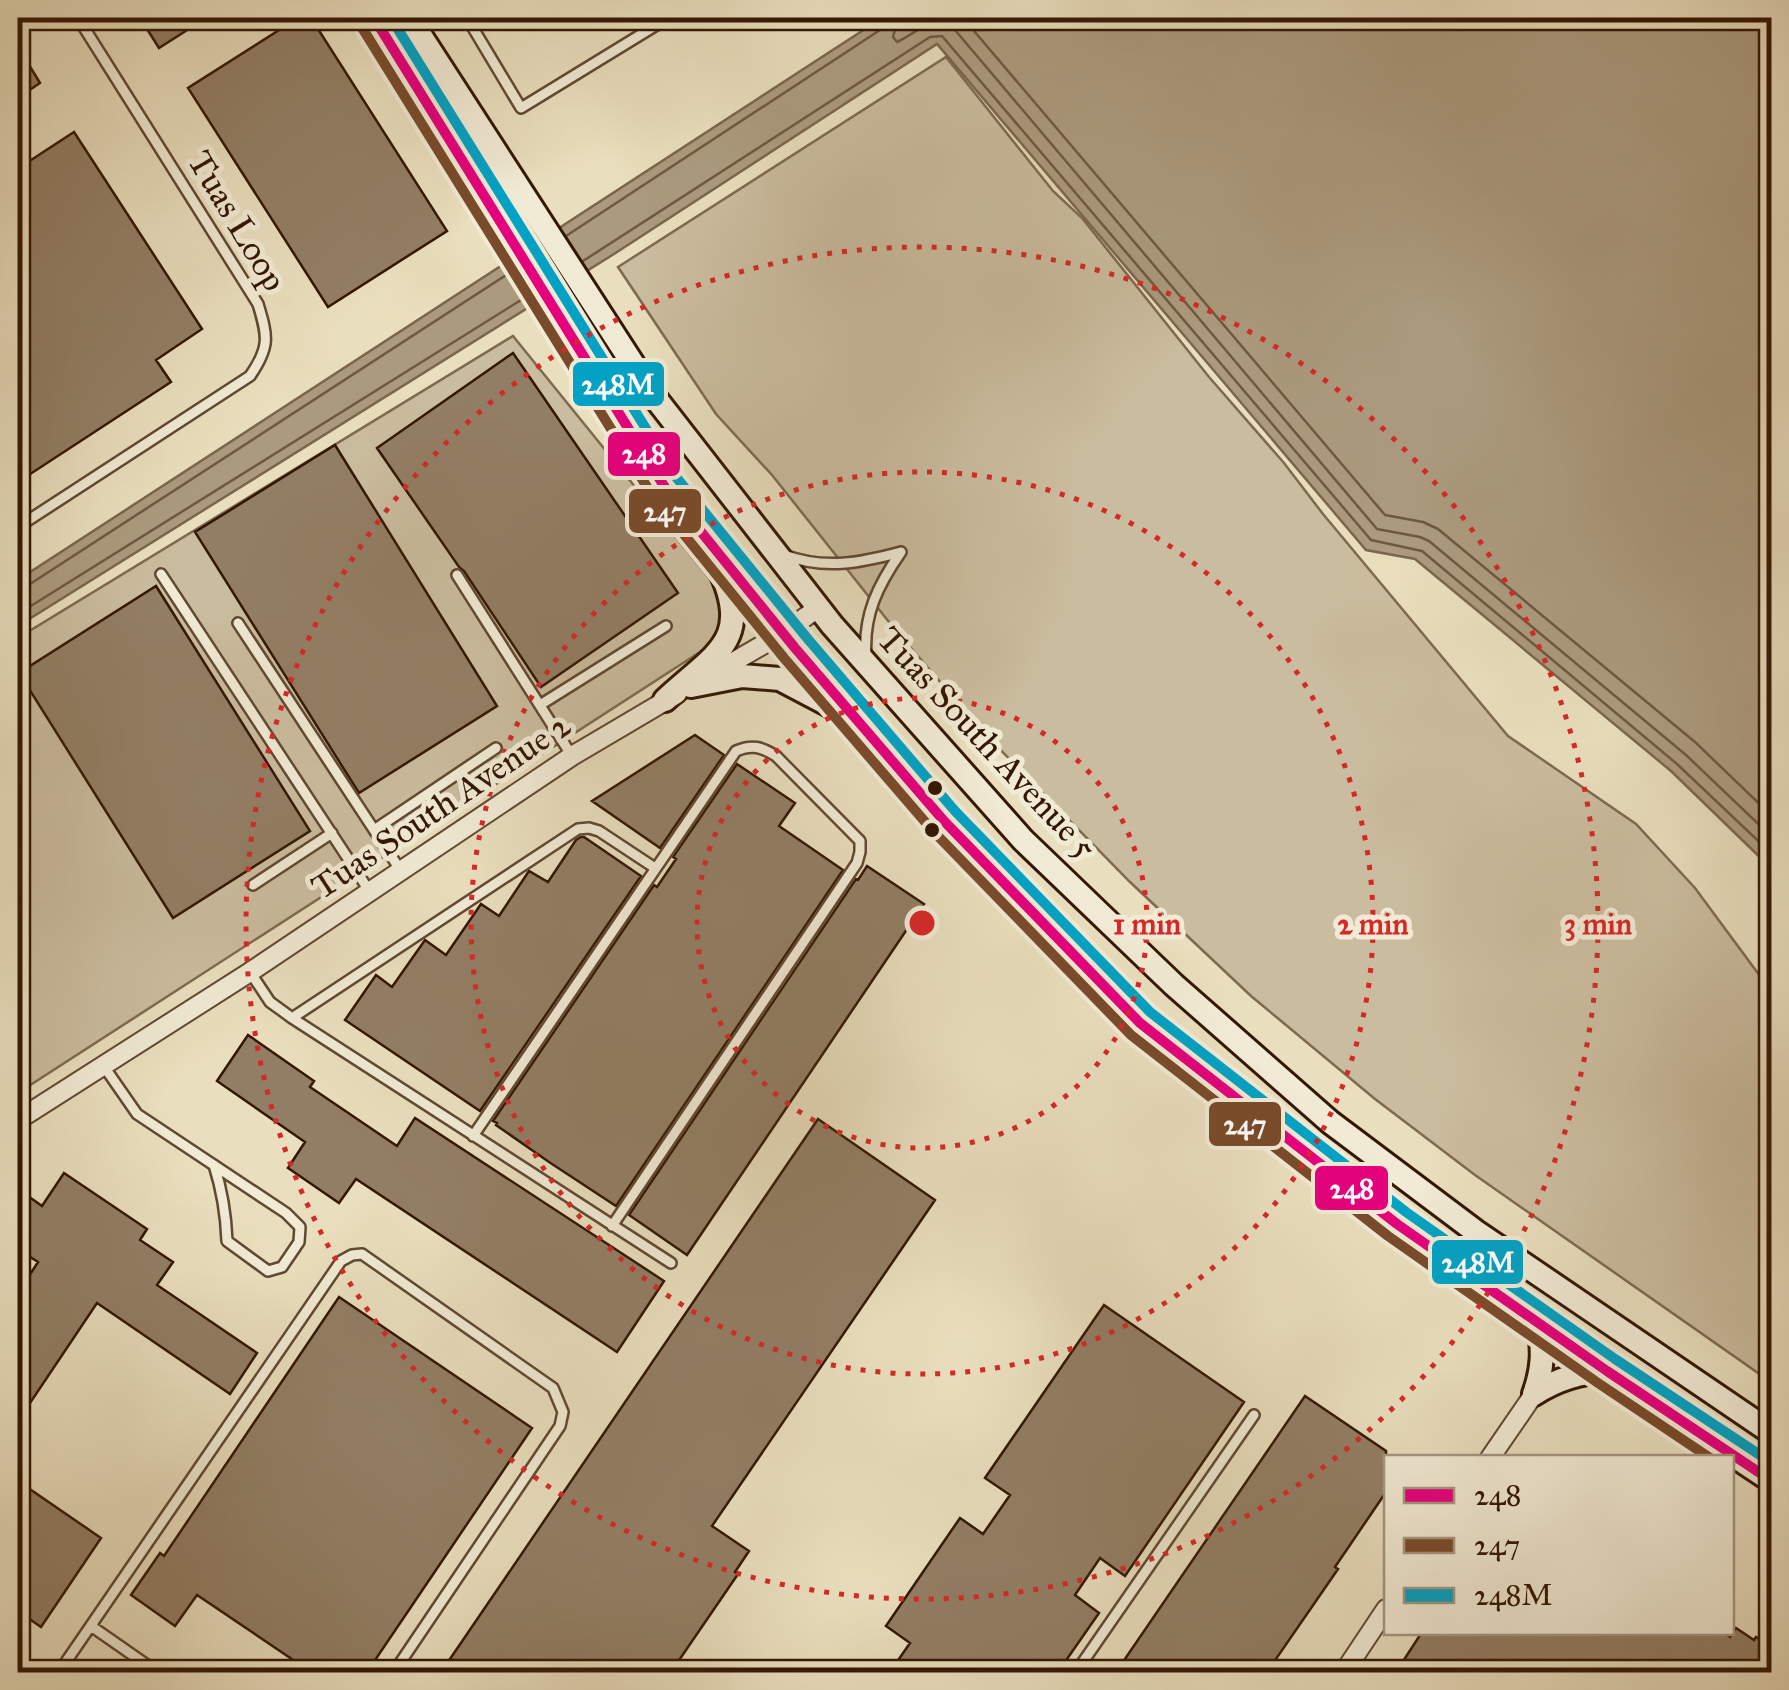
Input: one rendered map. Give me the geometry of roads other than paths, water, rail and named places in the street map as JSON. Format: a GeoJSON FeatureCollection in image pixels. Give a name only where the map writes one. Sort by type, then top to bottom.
{"type":"FeatureCollection","features":[{"type":"Feature","properties":{"kind":"street"},"geometry":{"type":"LineString","coordinates":[[374,18],[664,486],[944,821],[1140,1022],[1397,1224],[1733,1455]]}},
{"type":"Feature","properties":{"kind":"street","name":"Tuas South Avenue 5"},"geometry":{"type":"LineString","coordinates":[[408,18],[653,395],[818,608],[1023,840],[1174,985],[1330,1122],[1475,1231],[1772,1433]]}},
{"type":"Feature","properties":{"kind":"street"},"geometry":{"type":"LineString","coordinates":[[665,700],[704,668],[720,651],[731,630],[732,600],[710,544]]}},
{"type":"Feature","properties":{"kind":"street","name":"Tuas South Avenue 2"},"geometry":{"type":"LineString","coordinates":[[18,1120],[250,972],[572,756],[783,633],[818,608]]}},
{"type":"Feature","properties":{"kind":"street"},"geometry":{"type":"LineString","coordinates":[[691,686],[742,676],[780,680],[855,719]]}},
{"type":"Feature","properties":{"kind":"street"},"geometry":{"type":"LineString","coordinates":[[1492,1455],[1534,1394],[1542,1372],[1544,1345],[1538,1323]]}},
{"type":"Feature","properties":{"kind":"street"},"geometry":{"type":"LineString","coordinates":[[1534,1394],[1562,1378],[1607,1371]]}},
{"type":"Feature","properties":{"kind":"street"},"geometry":{"type":"LineString","coordinates":[[1734,1456],[1772,1481]]}},
{"type":"Feature","properties":{"kind":"street"},"geometry":{"type":"LineString","coordinates":[[1344,1672],[1384,1611]]}},
{"type":"Feature","properties":{"kind":"lane","name":"Tuas Loop"},"geometry":{"type":"LineString","coordinates":[[18,528],[250,376],[264,356],[266,330],[258,304],[78,18]]}},
{"type":"Feature","properties":{"kind":"lane"},"geometry":{"type":"LineString","coordinates":[[467,18],[521,108],[668,18]]}},
{"type":"Feature","properties":{"kind":"lane"},"geometry":{"type":"LineString","coordinates":[[772,551],[824,565],[864,562],[900,552],[878,586],[870,607],[865,638],[867,666]]}},
{"type":"Feature","properties":{"kind":"lane"},"geometry":{"type":"LineString","coordinates":[[161,574],[370,892]]}},
{"type":"Feature","properties":{"kind":"lane"},"geometry":{"type":"LineString","coordinates":[[457,575],[572,756]]}},
{"type":"Feature","properties":{"kind":"lane"},"geometry":{"type":"LineString","coordinates":[[238,623],[401,871]]}},
{"type":"Feature","properties":{"kind":"lane"},"geometry":{"type":"LineString","coordinates":[[540,705],[666,626]]}},
{"type":"Feature","properties":{"kind":"lane"},"geometry":{"type":"LineString","coordinates":[[473,1136],[736,750],[749,746],[776,756],[860,842],[857,863],[612,1226]]}},
{"type":"Feature","properties":{"kind":"lane"},"geometry":{"type":"LineString","coordinates":[[374,830],[496,748]]}},
{"type":"Feature","properties":{"kind":"lane"},"geometry":{"type":"LineString","coordinates":[[292,1018],[578,829],[599,831],[655,868]]}},
{"type":"Feature","properties":{"kind":"lane"},"geometry":{"type":"LineString","coordinates":[[253,885],[332,833]]}},
{"type":"Feature","properties":{"kind":"lane"},"geometry":{"type":"LineString","coordinates":[[250,972],[270,1002],[292,1018],[670,1264]]}},
{"type":"Feature","properties":{"kind":"lane"},"geometry":{"type":"LineString","coordinates":[[103,1065],[138,1114],[286,1213],[300,1227],[299,1242],[282,1267],[268,1271],[227,1241],[226,1217],[214,1165]]}},
{"type":"Feature","properties":{"kind":"lane"},"geometry":{"type":"LineString","coordinates":[[59,1672],[341,1261],[362,1254],[553,1388],[563,1412],[560,1426],[394,1672]]}},
{"type":"Feature","properties":{"kind":"lane"},"geometry":{"type":"LineString","coordinates":[[1076,1672],[1254,1415]]}},
{"type":"Feature","properties":{"kind":"lane"},"geometry":{"type":"LineString","coordinates":[[91,1626],[157,1672]]}},
{"type":"Feature","properties":{"kind":"water"},"geometry":{"type":"Polygon","coordinates":[[[882,18],[1771,18],[1771,868],[1671,771],[1415,559],[1366,550],[937,44],[614,254],[18,626],[18,580],[882,18]]]}}]}
